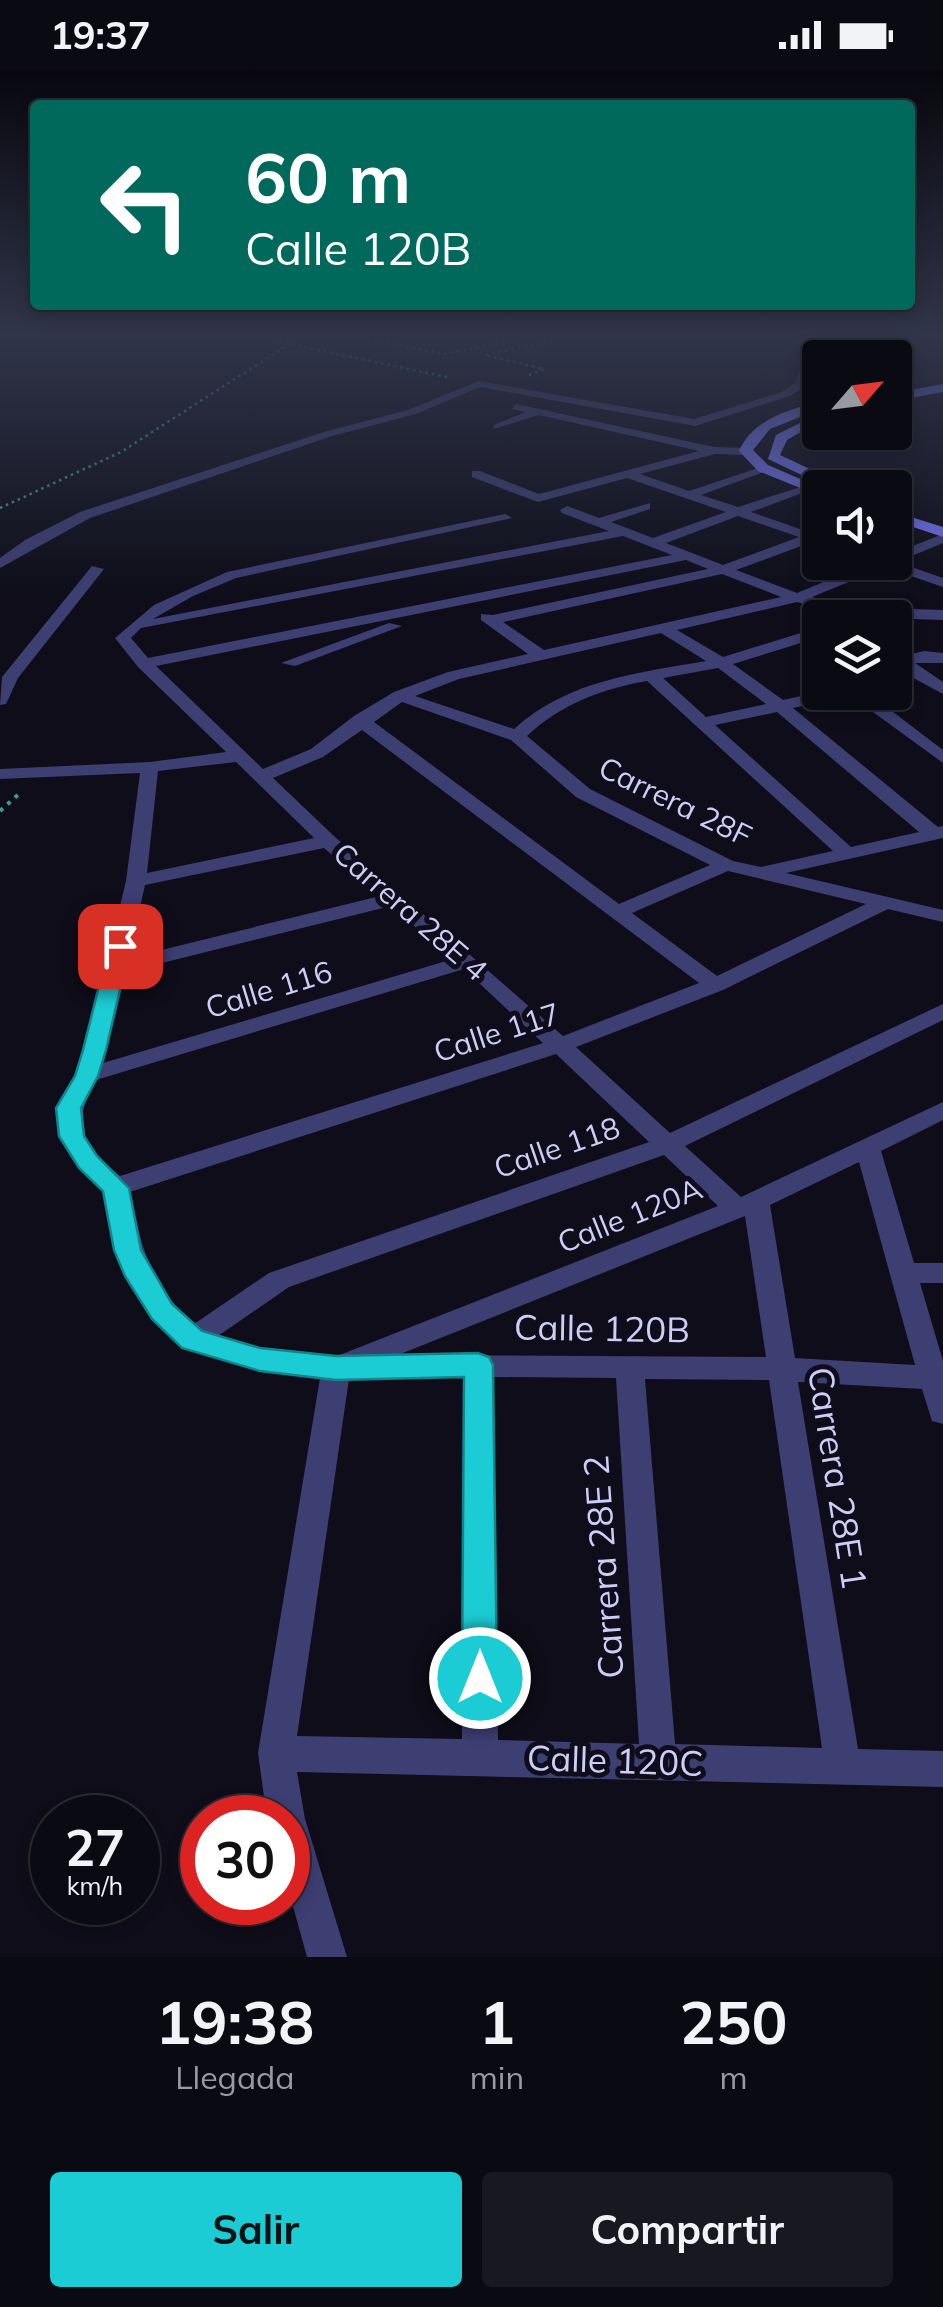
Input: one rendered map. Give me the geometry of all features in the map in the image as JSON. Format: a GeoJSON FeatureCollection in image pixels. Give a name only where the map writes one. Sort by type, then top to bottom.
{"type":"FeatureCollection","features":[{"type":"Feature","properties":{"kind":"street"},"geometry":{"type":"LineString","coordinates":[[0,564],[30,543],[85,515],[374,422]]}},
{"type":"Feature","properties":{"kind":"street"},"geometry":{"type":"LineString","coordinates":[[498,427],[511,422]]}},
{"type":"Feature","properties":{"kind":"street"},"geometry":{"type":"LineString","coordinates":[[584,422],[715,450],[746,451],[762,468],[802,484]]}},
{"type":"Feature","properties":{"kind":"street"},"geometry":{"type":"LineString","coordinates":[[746,451],[748,441],[780,422]]}},
{"type":"Feature","properties":{"kind":"street"},"geometry":{"type":"LineString","coordinates":[[802,427],[790,432],[772,451],[782,463],[802,471]]}},
{"type":"Feature","properties":{"kind":"street"},"geometry":{"type":"LineString","coordinates":[[476,474],[538,498],[715,450]]}},
{"type":"Feature","properties":{"kind":"street"},"geometry":{"type":"LineString","coordinates":[[688,495],[762,468]]}},
{"type":"Feature","properties":{"kind":"street"},"geometry":{"type":"LineString","coordinates":[[631,475],[802,532]]}},
{"type":"Feature","properties":{"kind":"street"},"geometry":{"type":"LineString","coordinates":[[653,543],[802,492]]}},
{"type":"Feature","properties":{"kind":"street"},"geometry":{"type":"LineString","coordinates":[[596,523],[645,506]]}},
{"type":"Feature","properties":{"kind":"street"},"geometry":{"type":"LineString","coordinates":[[567,510],[805,600]]}},
{"type":"Feature","properties":{"kind":"street"},"geometry":{"type":"LineString","coordinates":[[912,510],[943,520]]}},
{"type":"Feature","properties":{"kind":"street"},"geometry":{"type":"LineString","coordinates":[[504,518],[232,575],[198,587],[132,628],[123,638],[144,664],[687,556]]}},
{"type":"Feature","properties":{"kind":"street"},"geometry":{"type":"LineString","coordinates":[[912,522],[943,534]]}},
{"type":"Feature","properties":{"kind":"street"},"geometry":{"type":"LineString","coordinates":[[132,628],[624,532]]}},
{"type":"Feature","properties":{"kind":"street"},"geometry":{"type":"LineString","coordinates":[[912,550],[943,534]]}},
{"type":"Feature","properties":{"kind":"street"},"geometry":{"type":"LineString","coordinates":[[490,620],[723,570],[802,542]]}},
{"type":"Feature","properties":{"kind":"street"},"geometry":{"type":"LineString","coordinates":[[393,544],[541,655]]}},
{"type":"Feature","properties":{"kind":"street"},"geometry":{"type":"LineString","coordinates":[[0,700],[19,664],[98,569]]}},
{"type":"Feature","properties":{"kind":"street"},"geometry":{"type":"LineString","coordinates":[[912,572],[943,583]]}},
{"type":"Feature","properties":{"kind":"street"},"geometry":{"type":"LineString","coordinates":[[262,776],[317,753],[400,696],[454,674],[797,598],[841,580]]}},
{"type":"Feature","properties":{"kind":"street"},"geometry":{"type":"LineString","coordinates":[[289,663],[394,626],[423,609]]}},
{"type":"Feature","properties":{"kind":"street"},"geometry":{"type":"LineString","coordinates":[[912,617],[940,617]]}},
{"type":"Feature","properties":{"kind":"street"},"geometry":{"type":"LineString","coordinates":[[666,629],[780,706],[939,833]]}},
{"type":"Feature","properties":{"kind":"street"},"geometry":{"type":"LineString","coordinates":[[517,736],[559,702],[581,693],[720,662],[802,637]]}},
{"type":"Feature","properties":{"kind":"street"},"geometry":{"type":"LineString","coordinates":[[912,659],[943,658]]}},
{"type":"Feature","properties":{"kind":"street","name":"Carrera 28E 4"},"geometry":{"type":"LineString","coordinates":[[144,664],[328,841],[468,961],[666,1145],[746,1205]]}},
{"type":"Feature","properties":{"kind":"street"},"geometry":{"type":"LineString","coordinates":[[912,671],[943,690]]}},
{"type":"Feature","properties":{"kind":"street"},"geometry":{"type":"LineString","coordinates":[[652,677],[845,852]]}},
{"type":"Feature","properties":{"kind":"street","name":"Carrera 28F"},"geometry":{"type":"LineString","coordinates":[[400,696],[517,736],[584,792],[726,865],[943,916]]}},
{"type":"Feature","properties":{"kind":"street"},"geometry":{"type":"LineString","coordinates":[[705,722],[802,701]]}},
{"type":"Feature","properties":{"kind":"street"},"geometry":{"type":"LineString","coordinates":[[880,710],[943,758]]}},
{"type":"Feature","properties":{"kind":"street"},"geometry":{"type":"LineString","coordinates":[[360,720],[714,985]]}},
{"type":"Feature","properties":{"kind":"street"},"geometry":{"type":"LineString","coordinates":[[0,774],[150,767],[240,756]]}},
{"type":"Feature","properties":{"kind":"street"},"geometry":{"type":"LineString","coordinates":[[150,767],[136,881],[86,1076],[69,1108],[72,1136],[88,1162],[116,1188],[128,1250],[138,1276],[162,1311],[192,1340]]}},
{"type":"Feature","properties":{"kind":"street"},"geometry":{"type":"LineString","coordinates":[[757,874],[939,833]]}},
{"type":"Feature","properties":{"kind":"street"},"geometry":{"type":"LineString","coordinates":[[136,881],[328,841]]}},
{"type":"Feature","properties":{"kind":"street"},"geometry":{"type":"LineString","coordinates":[[618,912],[726,865]]}},
{"type":"Feature","properties":{"kind":"street"},"geometry":{"type":"LineString","coordinates":[[114,968],[397,898]]}},
{"type":"Feature","properties":{"kind":"street"},"geometry":{"type":"LineString","coordinates":[[915,910],[943,902]]}},
{"type":"Feature","properties":{"kind":"street","name":"Calle 117"},"geometry":{"type":"LineString","coordinates":[[116,1188],[561,1045],[714,985],[886,903]]}},
{"type":"Feature","properties":{"kind":"street","name":"Calle 116"},"geometry":{"type":"LineString","coordinates":[[86,1076],[468,961]]}},
{"type":"Feature","properties":{"kind":"street","name":"Calle 118"},"geometry":{"type":"LineString","coordinates":[[192,1340],[279,1280],[666,1145],[943,1010]]}},
{"type":"Feature","properties":{"kind":"street","name":"Calle 120A"},"geometry":{"type":"LineString","coordinates":[[336,1368],[746,1205],[943,1110]]}},
{"type":"Feature","properties":{"kind":"street"},"geometry":{"type":"LineString","coordinates":[[867,1148],[939,1378],[943,1412]]}},
{"type":"Feature","properties":{"kind":"street","name":"Carrera 28E 1"},"geometry":{"type":"LineString","coordinates":[[746,1205],[782,1369],[843,1766]]}},
{"type":"Feature","properties":{"kind":"street"},"geometry":{"type":"LineString","coordinates":[[906,1273],[943,1274]]}},
{"type":"Feature","properties":{"kind":"street","name":"Calle 120B"},"geometry":{"type":"LineString","coordinates":[[192,1340],[260,1360],[336,1368],[478,1365],[782,1369],[939,1378]]}},
{"type":"Feature","properties":{"kind":"street"},"geometry":{"type":"LineString","coordinates":[[478,1365],[480,1757]]}},
{"type":"Feature","properties":{"kind":"street","name":"Carrera 28E 2"},"geometry":{"type":"LineString","coordinates":[[630,1367],[658,1762]]}},
{"type":"Feature","properties":{"kind":"street"},"geometry":{"type":"LineString","coordinates":[[282,1795],[276,1753],[336,1368]]}},
{"type":"Feature","properties":{"kind":"street","name":"Calle 120C"},"geometry":{"type":"LineString","coordinates":[[276,1753],[943,1769]]}},
{"type":"Feature","properties":{"kind":"street"},"geometry":{"type":"LineString","coordinates":[[310,1897],[328,1957]]}},
{"type":"Feature","properties":{"kind":"path"},"geometry":{"type":"LineString","coordinates":[[0,508],[109,462],[170,422]]}},
{"type":"Feature","properties":{"kind":"route"},"geometry":{"type":"LineString","coordinates":[[120,946],[95,1050],[69,1108],[72,1136],[88,1162],[116,1188],[128,1250],[138,1276],[162,1311],[192,1340],[260,1360],[336,1368],[478,1365],[480,1678]]}}]}
